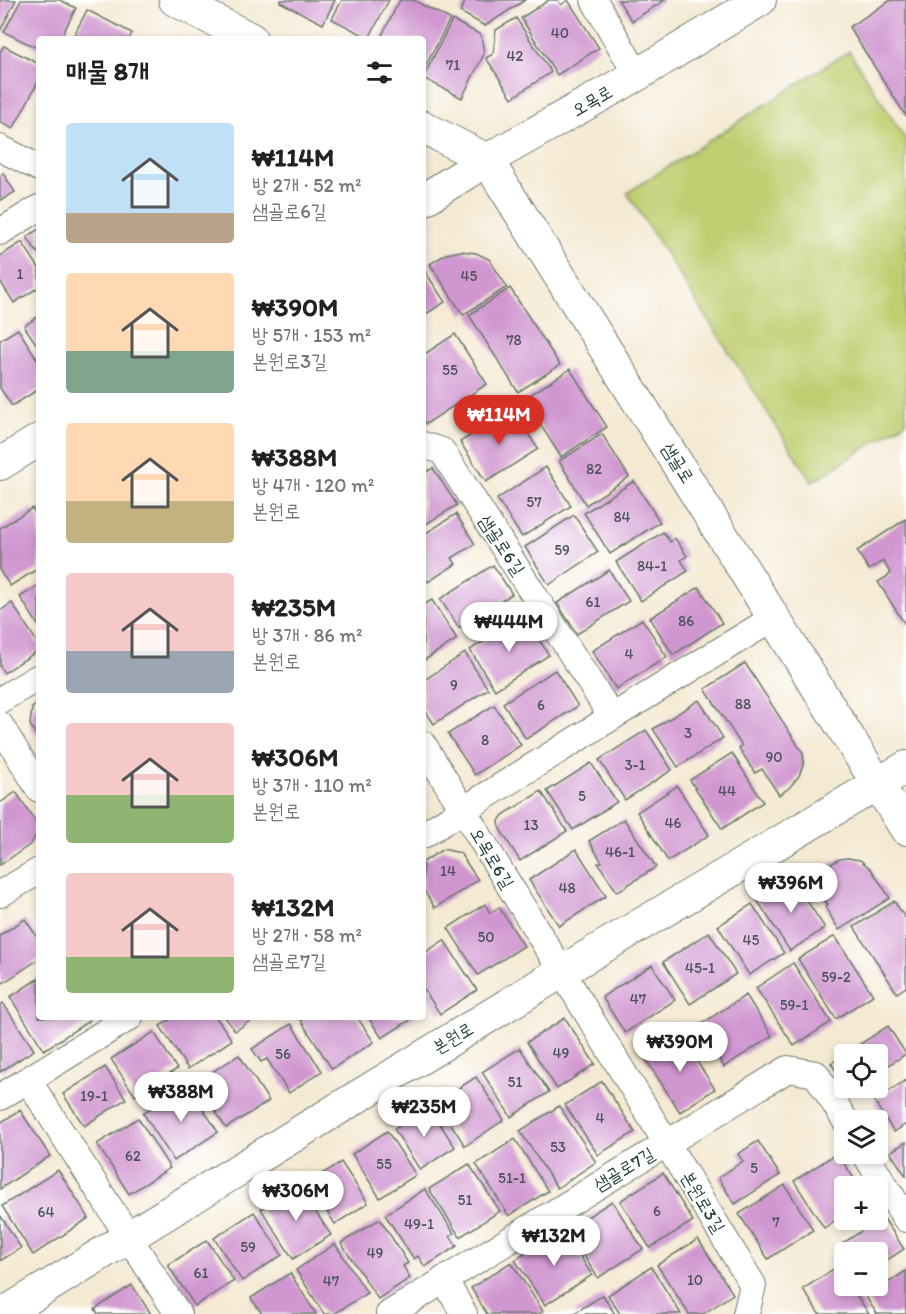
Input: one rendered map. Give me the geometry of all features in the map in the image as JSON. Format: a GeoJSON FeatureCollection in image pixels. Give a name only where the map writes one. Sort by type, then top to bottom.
{"type":"FeatureCollection","features":[{"type":"Feature","properties":{"kind":"street"},"geometry":{"type":"LineString","coordinates":[[175,0],[245,36]]}},
{"type":"Feature","properties":{"kind":"street"},"geometry":{"type":"LineString","coordinates":[[594,0],[637,75]]}},
{"type":"Feature","properties":{"kind":"street","name":"오목로"},"geometry":{"type":"LineString","coordinates":[[426,198],[760,0]]}},
{"type":"Feature","properties":{"kind":"street"},"geometry":{"type":"LineString","coordinates":[[426,129],[487,160]]}},
{"type":"Feature","properties":{"kind":"street"},"geometry":{"type":"LineString","coordinates":[[0,148],[36,166]]}},
{"type":"Feature","properties":{"kind":"street","name":"샘골로"},"geometry":{"type":"LineString","coordinates":[[487,160],[906,829]]}},
{"type":"Feature","properties":{"kind":"street"},"geometry":{"type":"LineString","coordinates":[[0,232],[36,210]]}},
{"type":"Feature","properties":{"kind":"street"},"geometry":{"type":"LineString","coordinates":[[0,464],[36,442]]}},
{"type":"Feature","properties":{"kind":"street","name":"샘골로6길"},"geometry":{"type":"LineString","coordinates":[[426,446],[442,452],[612,717]]}},
{"type":"Feature","properties":{"kind":"street"},"geometry":{"type":"LineString","coordinates":[[426,833],[775,617]]}},
{"type":"Feature","properties":{"kind":"street"},"geometry":{"type":"LineString","coordinates":[[0,700],[36,679]]}},
{"type":"Feature","properties":{"kind":"street"},"geometry":{"type":"LineString","coordinates":[[0,725],[36,784]]}},
{"type":"Feature","properties":{"kind":"street","name":"오목로6길"},"geometry":{"type":"LineString","coordinates":[[426,749],[561,972]]}},
{"type":"Feature","properties":{"kind":"street","name":"본원로"},"geometry":{"type":"LineString","coordinates":[[3,1314],[561,972],[906,767]]}},
{"type":"Feature","properties":{"kind":"street"},"geometry":{"type":"LineString","coordinates":[[0,894],[36,873]]}},
{"type":"Feature","properties":{"kind":"street","name":"본원로3길"},"geometry":{"type":"LineString","coordinates":[[561,972],[753,1285],[746,1314]]}},
{"type":"Feature","properties":{"kind":"street"},"geometry":{"type":"LineString","coordinates":[[0,1097],[125,1020]]}},
{"type":"Feature","properties":{"kind":"street","name":"샘골로7길"},"geometry":{"type":"LineString","coordinates":[[389,1314],[788,1069],[816,1074],[839,1110]]}},
{"type":"Feature","properties":{"kind":"street"},"geometry":{"type":"LineString","coordinates":[[28,1080],[178,1314]]}},
{"type":"Feature","properties":{"kind":"street"},"geometry":{"type":"LineString","coordinates":[[871,1164],[906,1219]]}},
{"type":"Feature","properties":{"kind":"street"},"geometry":{"type":"LineString","coordinates":[[444,1279],[465,1314]]}},
{"type":"Feature","properties":{"kind":"green space"},"geometry":{"type":"Polygon","coordinates":[[[849,51],[906,140],[906,422],[812,482],[627,193],[849,51]]]}},
{"type":"Feature","properties":{"kind":"building"},"geometry":{"type":"Polygon","coordinates":[[[0,0],[16,0],[0,31],[0,0]]]}},
{"type":"Feature","properties":{"kind":"building"},"geometry":{"type":"Polygon","coordinates":[[[21,0],[60,0],[76,8],[62,36],[36,36],[36,48],[4,32],[21,0]]]}},
{"type":"Feature","properties":{"kind":"building"},"geometry":{"type":"Polygon","coordinates":[[[281,0],[335,0],[323,24],[280,2],[281,0]]]}},
{"type":"Feature","properties":{"kind":"building"},"geometry":{"type":"Polygon","coordinates":[[[342,0],[389,0],[370,36],[365,36],[332,19],[342,0]]]}},
{"type":"Feature","properties":{"kind":"building"},"geometry":{"type":"Polygon","coordinates":[[[400,0],[413,0],[450,19],[426,65],[426,36],[382,36],[400,0]]]}},
{"type":"Feature","properties":{"kind":"building"},"geometry":{"type":"Polygon","coordinates":[[[466,0],[525,0],[485,26],[460,12],[466,0]]]}},
{"type":"Feature","properties":{"kind":"building"},"geometry":{"type":"Polygon","coordinates":[[[549,0],[558,0],[561,5],[568,0],[599,48],[557,75],[521,18],[549,0]]]}},
{"type":"Feature","properties":{"kind":"building"},"geometry":{"type":"Polygon","coordinates":[[[618,0],[665,0],[632,21],[618,0]]]}},
{"type":"Feature","properties":{"kind":"building"},"geometry":{"type":"Polygon","coordinates":[[[891,0],[906,0],[906,116],[849,27],[891,0]]]}},
{"type":"Feature","properties":{"kind":"building"},"geometry":{"type":"Polygon","coordinates":[[[87,10],[132,33],[130,36],[74,36],[87,10]]]}},
{"type":"Feature","properties":{"kind":"building"},"geometry":{"type":"Polygon","coordinates":[[[516,18],[551,72],[512,98],[486,58],[493,54],[496,30],[516,18]]]}},
{"type":"Feature","properties":{"kind":"building"},"geometry":{"type":"Polygon","coordinates":[[[452,20],[481,35],[484,54],[462,98],[426,80],[426,72],[452,20]]]}},
{"type":"Feature","properties":{"kind":"building"},"geometry":{"type":"Polygon","coordinates":[[[4,46],[36,62],[36,86],[13,129],[0,122],[0,52],[4,46]]]}},
{"type":"Feature","properties":{"kind":"building"},"geometry":{"type":"Polygon","coordinates":[[[3,173],[15,192],[0,201],[0,176],[3,173]]]}},
{"type":"Feature","properties":{"kind":"building"},"geometry":{"type":"Polygon","coordinates":[[[36,231],[36,250],[27,237],[36,231]]]}},
{"type":"Feature","properties":{"kind":"building"},"geometry":{"type":"Polygon","coordinates":[[[22,242],[36,263],[36,289],[14,303],[0,281],[0,256],[22,242]]]}},
{"type":"Feature","properties":{"kind":"building"},"geometry":{"type":"Polygon","coordinates":[[[461,251],[476,253],[489,259],[507,287],[463,315],[430,264],[446,254],[461,251]]]}},
{"type":"Feature","properties":{"kind":"building"},"geometry":{"type":"Polygon","coordinates":[[[426,273],[445,302],[426,314],[426,273]]]}},
{"type":"Feature","properties":{"kind":"building"},"geometry":{"type":"Polygon","coordinates":[[[510,288],[560,365],[518,392],[469,315],[510,288]]]}},
{"type":"Feature","properties":{"kind":"building"},"geometry":{"type":"Polygon","coordinates":[[[36,318],[36,344],[24,326],[36,318]]]}},
{"type":"Feature","properties":{"kind":"building"},"geometry":{"type":"Polygon","coordinates":[[[18,329],[36,357],[36,391],[12,406],[0,388],[0,340],[18,329]]]}},
{"type":"Feature","properties":{"kind":"building"},"geometry":{"type":"Polygon","coordinates":[[[455,334],[487,384],[426,424],[426,353],[455,334]]]}},
{"type":"Feature","properties":{"kind":"building"},"geometry":{"type":"Polygon","coordinates":[[[570,369],[607,427],[561,457],[524,399],[570,369]]]}},
{"type":"Feature","properties":{"kind":"building"},"geometry":{"type":"Polygon","coordinates":[[[512,409],[538,449],[486,482],[460,442],[512,409]]]}},
{"type":"Feature","properties":{"kind":"building"},"geometry":{"type":"Polygon","coordinates":[[[602,434],[629,477],[586,505],[559,461],[602,434]]]}},
{"type":"Feature","properties":{"kind":"building"},"geometry":{"type":"Polygon","coordinates":[[[546,467],[571,506],[522,537],[497,499],[546,467]]]}},
{"type":"Feature","properties":{"kind":"building"},"geometry":{"type":"Polygon","coordinates":[[[433,468],[457,505],[426,524],[426,472],[433,468]]]}},
{"type":"Feature","properties":{"kind":"building"},"geometry":{"type":"Polygon","coordinates":[[[634,481],[660,522],[610,554],[584,513],[634,481]]]}},
{"type":"Feature","properties":{"kind":"building"},"geometry":{"type":"Polygon","coordinates":[[[32,508],[36,514],[36,570],[10,586],[0,571],[0,528],[32,508]]]}},
{"type":"Feature","properties":{"kind":"building"},"geometry":{"type":"Polygon","coordinates":[[[456,514],[475,544],[452,558],[456,564],[428,582],[426,579],[426,533],[456,514]]]}},
{"type":"Feature","properties":{"kind":"building"},"geometry":{"type":"Polygon","coordinates":[[[574,515],[598,552],[549,585],[525,547],[574,515]]]}},
{"type":"Feature","properties":{"kind":"building"},"geometry":{"type":"Polygon","coordinates":[[[906,519],[906,626],[878,582],[891,574],[883,561],[869,570],[857,551],[906,519]]]}},
{"type":"Feature","properties":{"kind":"building"},"geometry":{"type":"Polygon","coordinates":[[[663,532],[670,542],[675,538],[687,556],[681,560],[688,571],[641,601],[616,562],[663,532]]]}},
{"type":"Feature","properties":{"kind":"building"},"geometry":{"type":"Polygon","coordinates":[[[493,565],[512,594],[459,628],[440,599],[493,565]]]}},
{"type":"Feature","properties":{"kind":"building"},"geometry":{"type":"Polygon","coordinates":[[[609,570],[629,601],[577,634],[557,603],[609,570]]]}},
{"type":"Feature","properties":{"kind":"building"},"geometry":{"type":"Polygon","coordinates":[[[36,587],[36,621],[20,597],[36,587]]]}},
{"type":"Feature","properties":{"kind":"building"},"geometry":{"type":"Polygon","coordinates":[[[699,587],[722,623],[673,655],[650,618],[699,587]]]}},
{"type":"Feature","properties":{"kind":"building"},"geometry":{"type":"Polygon","coordinates":[[[432,600],[457,639],[426,659],[426,603],[432,600]]]}},
{"type":"Feature","properties":{"kind":"building"},"geometry":{"type":"Polygon","coordinates":[[[12,603],[36,640],[36,652],[4,673],[0,666],[0,611],[12,603]]]}},
{"type":"Feature","properties":{"kind":"building"},"geometry":{"type":"Polygon","coordinates":[[[523,616],[549,655],[495,690],[470,650],[523,616]]]}},
{"type":"Feature","properties":{"kind":"building"},"geometry":{"type":"Polygon","coordinates":[[[642,619],[667,657],[616,689],[592,651],[642,619]]]}},
{"type":"Feature","properties":{"kind":"building"},"geometry":{"type":"Polygon","coordinates":[[[465,653],[488,689],[434,724],[426,712],[426,679],[465,653]]]}},
{"type":"Feature","properties":{"kind":"building"},"geometry":{"type":"Polygon","coordinates":[[[745,663],[803,753],[804,762],[799,776],[789,788],[779,795],[762,769],[755,773],[739,748],[742,746],[705,689],[745,663]]]}},
{"type":"Feature","properties":{"kind":"building"},"geometry":{"type":"Polygon","coordinates":[[[555,670],[578,706],[526,739],[503,703],[555,670]]]}},
{"type":"Feature","properties":{"kind":"building"},"geometry":{"type":"Polygon","coordinates":[[[699,700],[723,738],[678,767],[653,729],[699,700]]]}},
{"type":"Feature","properties":{"kind":"building"},"geometry":{"type":"Polygon","coordinates":[[[36,705],[36,734],[30,725],[32,708],[36,705]]]}},
{"type":"Feature","properties":{"kind":"building"},"geometry":{"type":"Polygon","coordinates":[[[494,705],[521,745],[475,775],[448,734],[494,705]]]}},
{"type":"Feature","properties":{"kind":"building"},"geometry":{"type":"Polygon","coordinates":[[[646,730],[672,770],[625,800],[599,760],[646,730]]]}},
{"type":"Feature","properties":{"kind":"building"},"geometry":{"type":"Polygon","coordinates":[[[732,753],[763,802],[722,829],[690,780],[732,753]]]}},
{"type":"Feature","properties":{"kind":"building"},"geometry":{"type":"Polygon","coordinates":[[[591,763],[617,802],[573,830],[547,791],[591,763]]]}},
{"type":"Feature","properties":{"kind":"building"},"geometry":{"type":"Polygon","coordinates":[[[677,786],[709,835],[668,861],[637,812],[677,786]]]}},
{"type":"Feature","properties":{"kind":"building"},"geometry":{"type":"Polygon","coordinates":[[[541,791],[567,831],[520,861],[500,829],[499,821],[503,815],[541,791]]]}},
{"type":"Feature","properties":{"kind":"building"},"geometry":{"type":"Polygon","coordinates":[[[16,792],[36,822],[36,836],[31,844],[0,865],[0,803],[16,792]]]}},
{"type":"Feature","properties":{"kind":"building"},"geometry":{"type":"Polygon","coordinates":[[[624,819],[656,867],[617,892],[598,863],[602,862],[589,841],[624,819]]]}},
{"type":"Feature","properties":{"kind":"building"},"geometry":{"type":"Polygon","coordinates":[[[443,849],[460,853],[478,880],[435,908],[426,894],[426,860],[443,849]]]}},
{"type":"Feature","properties":{"kind":"building"},"geometry":{"type":"Polygon","coordinates":[[[576,849],[606,896],[559,926],[529,880],[576,849]]]}},
{"type":"Feature","properties":{"kind":"building"},"geometry":{"type":"Polygon","coordinates":[[[839,859],[860,860],[871,869],[890,898],[839,930],[825,907],[828,905],[810,877],[839,859]]]}},
{"type":"Feature","properties":{"kind":"building"},"geometry":{"type":"Polygon","coordinates":[[[792,878],[825,928],[790,951],[757,900],[792,878]]]}},
{"type":"Feature","properties":{"kind":"building"},"geometry":{"type":"Polygon","coordinates":[[[894,901],[906,919],[906,987],[897,993],[854,927],[894,901]]]}},
{"type":"Feature","properties":{"kind":"building"},"geometry":{"type":"Polygon","coordinates":[[[485,904],[490,913],[499,907],[524,946],[478,975],[448,928],[485,904]]]}},
{"type":"Feature","properties":{"kind":"building"},"geometry":{"type":"Polygon","coordinates":[[[752,904],[784,953],[749,975],[718,926],[752,904]]]}},
{"type":"Feature","properties":{"kind":"building"},"geometry":{"type":"Polygon","coordinates":[[[25,919],[36,936],[36,961],[3,983],[0,979],[0,935],[25,919]]]}},
{"type":"Feature","properties":{"kind":"building"},"geometry":{"type":"Polygon","coordinates":[[[709,932],[736,974],[690,1004],[663,962],[709,932]]]}},
{"type":"Feature","properties":{"kind":"building"},"geometry":{"type":"Polygon","coordinates":[[[835,936],[873,995],[836,1019],[798,959],[835,936]]]}},
{"type":"Feature","properties":{"kind":"building"},"geometry":{"type":"Polygon","coordinates":[[[444,940],[477,990],[440,1014],[426,993],[426,952],[444,940]]]}},
{"type":"Feature","properties":{"kind":"building"},"geometry":{"type":"Polygon","coordinates":[[[793,963],[831,1022],[794,1046],[756,988],[793,963]]]}},
{"type":"Feature","properties":{"kind":"building"},"geometry":{"type":"Polygon","coordinates":[[[652,965],[675,1000],[625,1033],[602,997],[652,965]]]}},
{"type":"Feature","properties":{"kind":"building"},"geometry":{"type":"Polygon","coordinates":[[[36,980],[36,1020],[89,1021],[44,1050],[10,997],[36,980]]]}},
{"type":"Feature","properties":{"kind":"building"},"geometry":{"type":"Polygon","coordinates":[[[746,995],[772,1036],[724,1067],[698,1026],[746,995]]]}},
{"type":"Feature","properties":{"kind":"building"},"geometry":{"type":"Polygon","coordinates":[[[3,1003],[34,1050],[0,1072],[0,1005],[3,1003]]]}},
{"type":"Feature","properties":{"kind":"building"},"geometry":{"type":"Polygon","coordinates":[[[565,1018],[595,1064],[557,1089],[527,1042],[565,1018]]]}},
{"type":"Feature","properties":{"kind":"building"},"geometry":{"type":"Polygon","coordinates":[[[169,1020],[218,1020],[232,1040],[188,1069],[160,1026],[169,1020]]]}},
{"type":"Feature","properties":{"kind":"building"},"geometry":{"type":"Polygon","coordinates":[[[227,1020],[252,1020],[235,1031],[227,1020]]]}},
{"type":"Feature","properties":{"kind":"building"},"geometry":{"type":"Polygon","coordinates":[[[359,1020],[374,1042],[332,1069],[301,1021],[359,1020]]]}},
{"type":"Feature","properties":{"kind":"building"},"geometry":{"type":"Polygon","coordinates":[[[370,1020],[410,1020],[382,1038],[370,1020]]]}},
{"type":"Feature","properties":{"kind":"building"},"geometry":{"type":"Polygon","coordinates":[[[291,1024],[322,1071],[289,1093],[267,1059],[261,1062],[252,1049],[291,1024]]]}},
{"type":"Feature","properties":{"kind":"building"},"geometry":{"type":"Polygon","coordinates":[[[888,1026],[906,1054],[888,1066],[888,1044],[860,1044],[888,1026]]]}},
{"type":"Feature","properties":{"kind":"building"},"geometry":{"type":"Polygon","coordinates":[[[154,1032],[177,1069],[135,1096],[111,1059],[154,1032]]]}},
{"type":"Feature","properties":{"kind":"building"},"geometry":{"type":"Polygon","coordinates":[[[679,1034],[715,1089],[680,1112],[644,1057],[679,1034]]]}},
{"type":"Feature","properties":{"kind":"building"},"geometry":{"type":"Polygon","coordinates":[[[520,1048],[549,1092],[511,1117],[482,1072],[520,1048]]]}},
{"type":"Feature","properties":{"kind":"building"},"geometry":{"type":"Polygon","coordinates":[[[239,1055],[269,1101],[226,1128],[196,1082],[239,1055]]]}},
{"type":"Feature","properties":{"kind":"building"},"geometry":{"type":"Polygon","coordinates":[[[105,1067],[126,1099],[84,1126],[63,1094],[105,1067]]]}},
{"type":"Feature","properties":{"kind":"building"},"geometry":{"type":"Polygon","coordinates":[[[476,1077],[504,1120],[465,1146],[437,1102],[476,1077]]]}},
{"type":"Feature","properties":{"kind":"building"},"geometry":{"type":"Polygon","coordinates":[[[906,1080],[906,1124],[894,1132],[888,1123],[888,1110],[880,1110],[874,1101],[879,1098],[888,1098],[888,1092],[906,1080]]]}},
{"type":"Feature","properties":{"kind":"building"},"geometry":{"type":"Polygon","coordinates":[[[602,1081],[635,1132],[598,1155],[565,1105],[602,1081]]]}},
{"type":"Feature","properties":{"kind":"building"},"geometry":{"type":"Polygon","coordinates":[[[188,1085],[218,1132],[174,1161],[143,1113],[188,1085]]]}},
{"type":"Feature","properties":{"kind":"building"},"geometry":{"type":"Polygon","coordinates":[[[559,1106],[596,1162],[557,1188],[520,1131],[559,1106]]]}},
{"type":"Feature","properties":{"kind":"building"},"geometry":{"type":"Polygon","coordinates":[[[429,1107],[455,1147],[420,1170],[394,1129],[429,1107]]]}},
{"type":"Feature","properties":{"kind":"building"},"geometry":{"type":"Polygon","coordinates":[[[20,1110],[50,1156],[0,1189],[0,1123],[20,1110]]]}},
{"type":"Feature","properties":{"kind":"building"},"geometry":{"type":"Polygon","coordinates":[[[138,1118],[170,1168],[129,1194],[97,1144],[138,1118]]]}},
{"type":"Feature","properties":{"kind":"building"},"geometry":{"type":"Polygon","coordinates":[[[387,1131],[416,1175],[380,1198],[352,1154],[387,1131]]]}},
{"type":"Feature","properties":{"kind":"building"},"geometry":{"type":"Polygon","coordinates":[[[515,1139],[548,1191],[509,1216],[476,1164],[515,1139]]]}},
{"type":"Feature","properties":{"kind":"building"},"geometry":{"type":"Polygon","coordinates":[[[758,1141],[780,1175],[735,1204],[718,1178],[743,1161],[738,1154],[758,1141]]]}},
{"type":"Feature","properties":{"kind":"building"},"geometry":{"type":"Polygon","coordinates":[[[906,1142],[906,1176],[890,1152],[906,1142]]]}},
{"type":"Feature","properties":{"kind":"building"},"geometry":{"type":"Polygon","coordinates":[[[834,1155],[834,1164],[844,1164],[852,1176],[834,1176],[834,1221],[824,1228],[794,1181],[834,1155]]]}},
{"type":"Feature","properties":{"kind":"building"},"geometry":{"type":"Polygon","coordinates":[[[341,1162],[368,1203],[335,1224],[308,1183],[341,1162]]]}},
{"type":"Feature","properties":{"kind":"building"},"geometry":{"type":"Polygon","coordinates":[[[469,1164],[500,1211],[460,1237],[429,1189],[469,1164]]]}},
{"type":"Feature","properties":{"kind":"building"},"geometry":{"type":"Polygon","coordinates":[[[58,1170],[89,1218],[33,1255],[2,1206],[58,1170]]]}},
{"type":"Feature","properties":{"kind":"building"},"geometry":{"type":"Polygon","coordinates":[[[663,1173],[693,1221],[650,1248],[620,1201],[663,1173]]]}},
{"type":"Feature","properties":{"kind":"building"},"geometry":{"type":"Polygon","coordinates":[[[298,1185],[331,1235],[293,1259],[261,1209],[298,1185]]]}},
{"type":"Feature","properties":{"kind":"building"},"geometry":{"type":"Polygon","coordinates":[[[785,1185],[813,1230],[768,1259],[739,1214],[785,1185]]]}},
{"type":"Feature","properties":{"kind":"building"},"geometry":{"type":"Polygon","coordinates":[[[425,1189],[454,1233],[450,1236],[457,1246],[425,1267],[418,1256],[414,1259],[385,1215],[425,1189]]]}},
{"type":"Feature","properties":{"kind":"building"},"geometry":{"type":"Polygon","coordinates":[[[612,1201],[643,1249],[598,1278],[567,1230],[612,1201]]]}},
{"type":"Feature","properties":{"kind":"building"},"geometry":{"type":"Polygon","coordinates":[[[254,1212],[282,1255],[242,1281],[214,1238],[254,1212]]]}},
{"type":"Feature","properties":{"kind":"building"},"geometry":{"type":"Polygon","coordinates":[[[0,1215],[21,1248],[0,1261],[0,1215]]]}},
{"type":"Feature","properties":{"kind":"building"},"geometry":{"type":"Polygon","coordinates":[[[380,1219],[408,1263],[403,1266],[410,1278],[378,1299],[341,1243],[380,1219]]]}},
{"type":"Feature","properties":{"kind":"building"},"geometry":{"type":"Polygon","coordinates":[[[888,1225],[904,1249],[888,1259],[888,1242],[845,1242],[863,1230],[888,1230],[888,1225]]]}},
{"type":"Feature","properties":{"kind":"building"},"geometry":{"type":"Polygon","coordinates":[[[563,1229],[592,1275],[545,1305],[515,1260],[563,1229]]]}},
{"type":"Feature","properties":{"kind":"building"},"geometry":{"type":"Polygon","coordinates":[[[698,1239],[733,1294],[703,1314],[689,1314],[657,1265],[698,1239]]]}},
{"type":"Feature","properties":{"kind":"building"},"geometry":{"type":"Polygon","coordinates":[[[207,1240],[234,1281],[195,1306],[168,1265],[207,1240]]]}},
{"type":"Feature","properties":{"kind":"building"},"geometry":{"type":"Polygon","coordinates":[[[335,1244],[367,1293],[334,1314],[324,1314],[296,1270],[335,1244]]]}},
{"type":"Feature","properties":{"kind":"building"},"geometry":{"type":"Polygon","coordinates":[[[511,1262],[543,1311],[539,1314],[487,1314],[471,1288],[511,1262]]]}},
{"type":"Feature","properties":{"kind":"building"},"geometry":{"type":"Polygon","coordinates":[[[651,1267],[681,1314],[620,1314],[608,1295],[651,1267]]]}},
{"type":"Feature","properties":{"kind":"building"},"geometry":{"type":"Polygon","coordinates":[[[834,1269],[834,1296],[857,1296],[869,1314],[819,1314],[803,1289],[834,1269]]]}},
{"type":"Feature","properties":{"kind":"building"},"geometry":{"type":"Polygon","coordinates":[[[906,1271],[906,1314],[877,1314],[866,1297],[888,1296],[888,1283],[906,1271]]]}},
{"type":"Feature","properties":{"kind":"building"},"geometry":{"type":"Polygon","coordinates":[[[290,1273],[316,1314],[262,1314],[251,1298],[290,1273]]]}},
{"type":"Feature","properties":{"kind":"building"},"geometry":{"type":"Polygon","coordinates":[[[132,1285],[151,1314],[98,1314],[95,1309],[132,1285]]]}},
{"type":"Feature","properties":{"kind":"building"},"geometry":{"type":"Polygon","coordinates":[[[603,1295],[615,1314],[573,1314],[603,1295]]]}}]}
